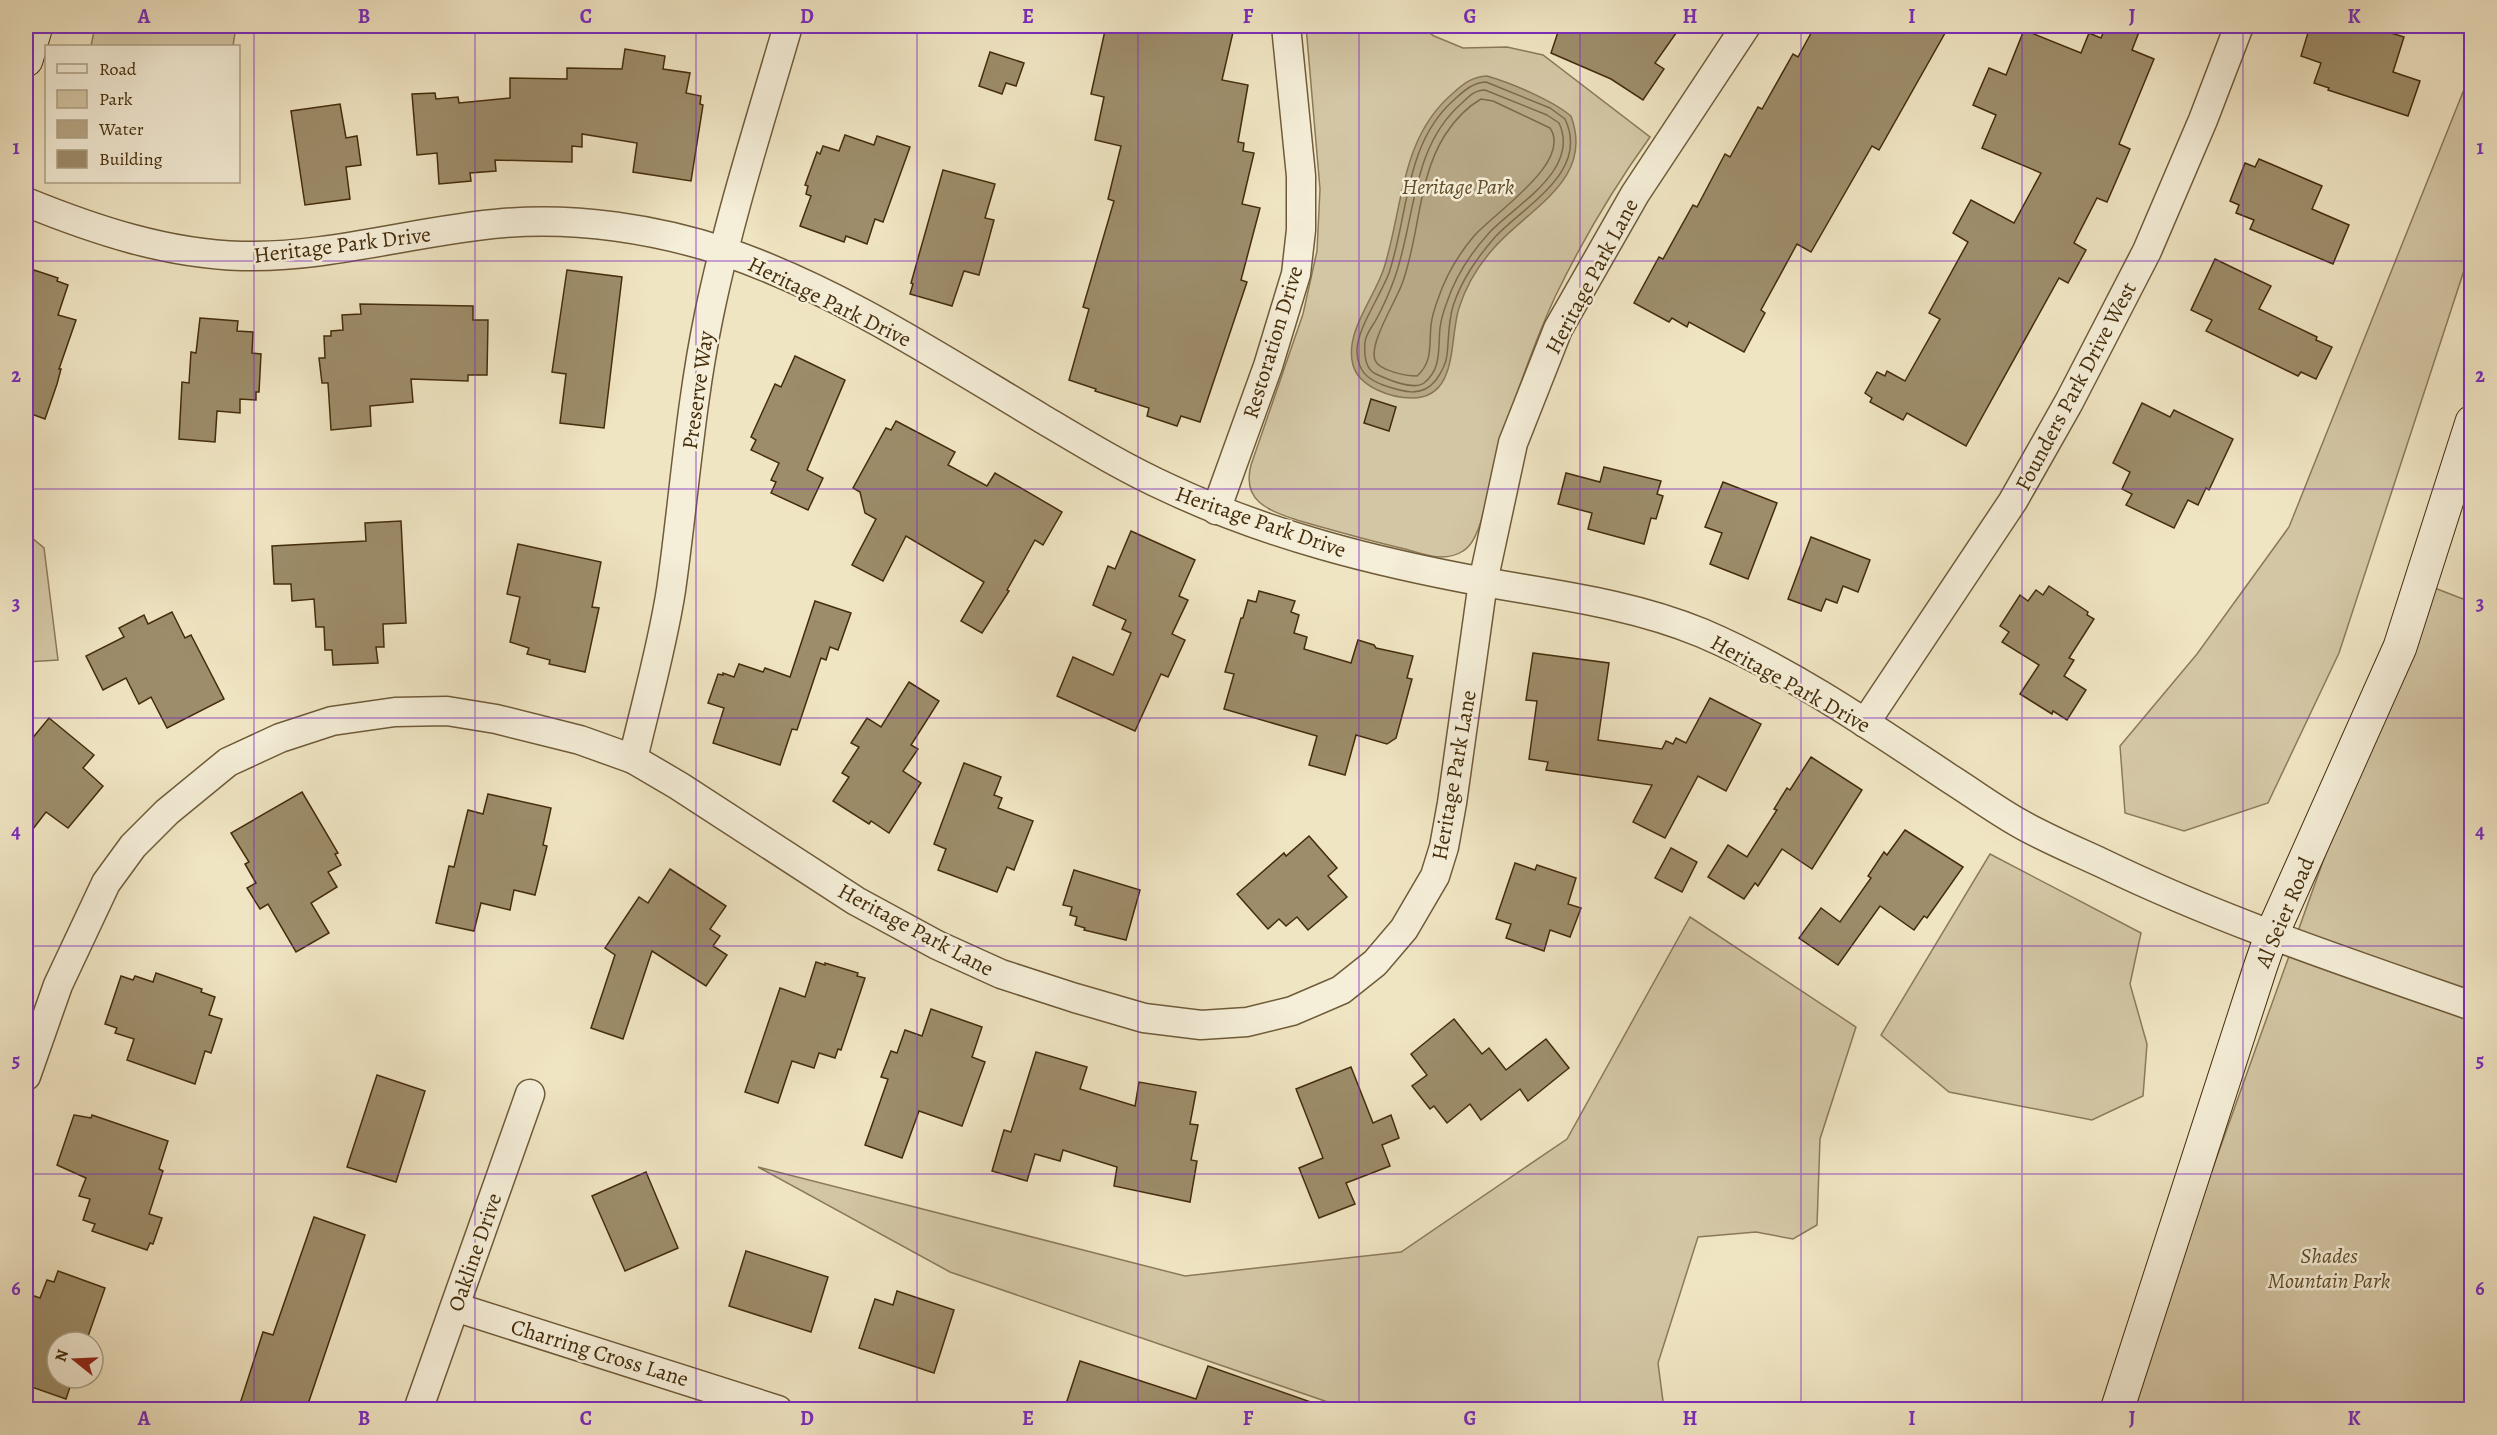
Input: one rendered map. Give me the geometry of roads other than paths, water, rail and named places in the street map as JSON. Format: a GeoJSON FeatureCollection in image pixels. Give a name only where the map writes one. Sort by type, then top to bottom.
{"type":"FeatureCollection","features":[{"type":"Feature","properties":{"kind":"street"},"geometry":{"type":"LineString","coordinates":[[26,60],[36,26]]}},
{"type":"Feature","properties":{"kind":"street","name":"Preserve Way"},"geometry":{"type":"LineString","coordinates":[[633,759],[656,667],[671,592],[692,415],[708,316],[788,26]]}},
{"type":"Feature","properties":{"kind":"street","name":"Restoration Drive"},"geometry":{"type":"LineString","coordinates":[[1216,510],[1268,366],[1296,274],[1302,230],[1301,176],[1286,26]]}},
{"type":"Feature","properties":{"kind":"street","name":"Heritage Park Lane"},"geometry":{"type":"LineString","coordinates":[[26,1076],[58,985],[106,883],[133,846],[166,812],[228,762],[280,738],[332,721],[406,712],[447,711],[496,719],[580,740],[633,759],[680,786],[856,902],[938,945],[1001,974],[1144,1018],[1201,1025],[1247,1022],[1292,1011],[1341,990],[1375,963],[1404,928],[1435,876],[1444,847],[1483,582],[1513,443],[1558,329],[1635,194],[1746,26]]}},
{"type":"Feature","properties":{"kind":"street","name":"Founders Park Drive West"},"geometry":{"type":"LineString","coordinates":[[1865,723],[2013,501],[2069,402],[2147,251],[2203,120],[2239,26]]}},
{"type":"Feature","properties":{"kind":"street","name":"Heritage Park Drive"},"geometry":{"type":"LineString","coordinates":[[26,202],[80,224],[135,240],[194,252],[243,256],[294,254],[500,224],[544,221],[598,225],[666,236],[724,252],[793,279],[873,318],[1113,460],[1216,510],[1311,543],[1483,582],[1587,599],[1656,617],[1700,633],[1764,663],[1865,723],[2021,825],[2167,895],[2271,936],[2472,1006]]}},
{"type":"Feature","properties":{"kind":"street","name":"Al Seier Road"},"geometry":{"type":"LineString","coordinates":[[2117,1410],[2271,936],[2400,647],[2472,422]]}},
{"type":"Feature","properties":{"kind":"street","name":"Oakline Drive"},"geometry":{"type":"LineString","coordinates":[[418,1410],[530,1094]]}},
{"type":"Feature","properties":{"kind":"street","name":"Charring Cross Lane"},"geometry":{"type":"LineString","coordinates":[[455,1307],[778,1410]]}},
{"type":"Feature","properties":{"kind":"water"},"geometry":{"type":"Polygon","coordinates":[[[1487,76],[1531,93],[1571,116],[1576,139],[1574,158],[1566,176],[1554,192],[1507,234],[1473,277],[1459,308],[1449,364],[1438,388],[1427,395],[1412,398],[1395,396],[1377,390],[1356,373],[1351,353],[1356,328],[1384,268],[1406,175],[1422,132],[1435,112],[1456,90],[1472,79],[1487,76]]]}},
{"type":"Feature","properties":{"kind":"park label","name":"Heritage Park"},"geometry":{"type":"Point","coordinates":[1458,186]}},
{"type":"Feature","properties":{"kind":"park label","name":"Shades Mountain Park"},"geometry":{"type":"Point","coordinates":[2329,1268]}}]}
